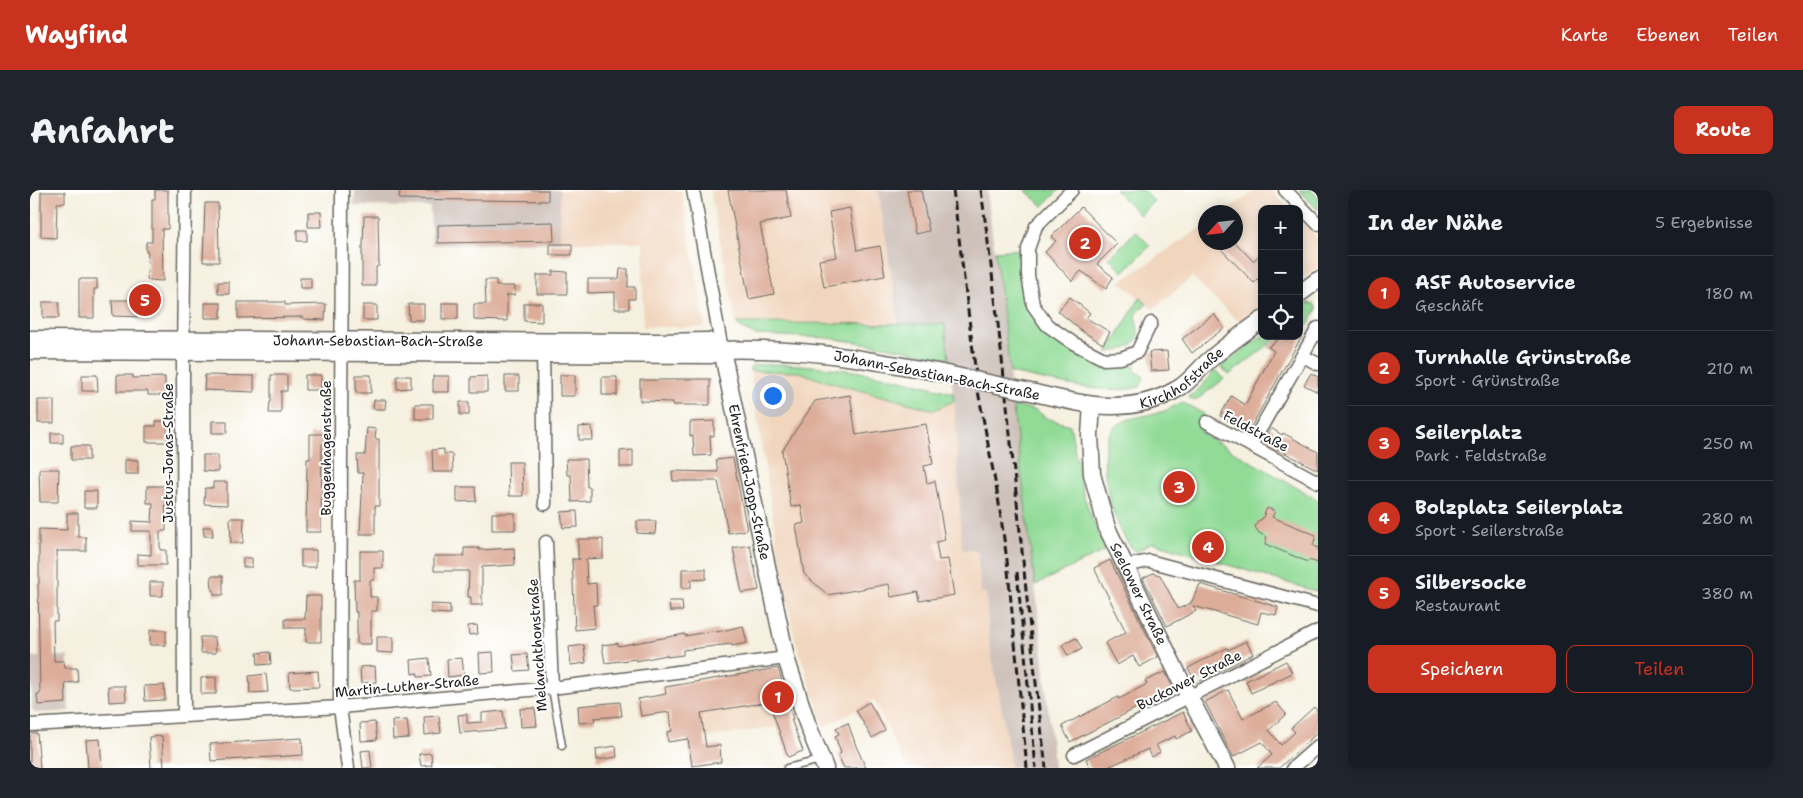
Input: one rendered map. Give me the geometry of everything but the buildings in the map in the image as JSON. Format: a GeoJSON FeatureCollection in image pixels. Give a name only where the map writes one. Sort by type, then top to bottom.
{"type":"FeatureCollection","features":[{"type":"Feature","properties":{"kind":"street","name":"Justus-Jonas-Straße"},"geometry":{"type":"LineString","coordinates":[[184,716],[183,346],[186,190]]}},
{"type":"Feature","properties":{"kind":"street","name":"Buggenhagenstraße"},"geometry":{"type":"LineString","coordinates":[[342,190],[340,707],[348,768]]}},
{"type":"Feature","properties":{"kind":"street","name":"Ehrenfried-Jopp-Straße"},"geometry":{"type":"LineString","coordinates":[[693,190],[722,350],[786,658],[807,723],[823,764]]}},
{"type":"Feature","properties":{"kind":"street"},"geometry":{"type":"LineString","coordinates":[[1072,190],[1036,226],[1028,249],[1028,275],[1033,305],[1047,325],[1073,343],[1104,359],[1121,358],[1137,352],[1152,323]]}},
{"type":"Feature","properties":{"kind":"street"},"geometry":{"type":"LineString","coordinates":[[1285,190],[1318,224]]}},
{"type":"Feature","properties":{"kind":"street"},"geometry":{"type":"LineString","coordinates":[[1303,291],[1318,280]]}},
{"type":"Feature","properties":{"kind":"street","name":"Kirchhofstraße"},"geometry":{"type":"LineString","coordinates":[[1092,405],[1118,407],[1141,404],[1159,398],[1181,387],[1212,357],[1258,323]]}},
{"type":"Feature","properties":{"kind":"street"},"geometry":{"type":"LineString","coordinates":[[1251,445],[1318,328]]}},
{"type":"Feature","properties":{"kind":"street","name":"Johann-Sebastian-Bach-Straße"},"geometry":{"type":"LineString","coordinates":[[30,339],[183,346]]}},
{"type":"Feature","properties":{"kind":"street","name":"Johann-Sebastian-Bach-Straße"},"geometry":{"type":"LineString","coordinates":[[30,351],[183,346],[543,348],[708,341],[722,350],[794,351],[861,358],[1092,405]]}},
{"type":"Feature","properties":{"kind":"street"},"geometry":{"type":"LineString","coordinates":[[543,348],[545,504]]}},
{"type":"Feature","properties":{"kind":"street"},"geometry":{"type":"LineString","coordinates":[[1303,356],[1318,364]]}},
{"type":"Feature","properties":{"kind":"street","name":"Seelower Straße"},"geometry":{"type":"LineString","coordinates":[[1092,405],[1090,436],[1092,474],[1107,528],[1227,768]]}},
{"type":"Feature","properties":{"kind":"street","name":"Feldstraße"},"geometry":{"type":"LineString","coordinates":[[1207,422],[1318,482]]}},
{"type":"Feature","properties":{"kind":"street","name":"Melanchthonstraße"},"geometry":{"type":"LineString","coordinates":[[546,542],[552,688]]}},
{"type":"Feature","properties":{"kind":"street"},"geometry":{"type":"LineString","coordinates":[[1125,566],[1150,561],[1318,606]]}},
{"type":"Feature","properties":{"kind":"street","name":"Buckower Straße"},"geometry":{"type":"LineString","coordinates":[[1074,755],[1318,630]]}},
{"type":"Feature","properties":{"kind":"street","name":"Martin-Luther-Straße"},"geometry":{"type":"LineString","coordinates":[[30,725],[340,707],[552,688],[786,658]]}},
{"type":"Feature","properties":{"kind":"street"},"geometry":{"type":"LineString","coordinates":[[1293,768],[1318,746]]}},
{"type":"Feature","properties":{"kind":"lane","name":"Melanchthonstraße"},"geometry":{"type":"LineString","coordinates":[[552,688],[562,746]]}},
{"type":"Feature","properties":{"kind":"lane"},"geometry":{"type":"LineString","coordinates":[[786,768],[823,764]]}},
{"type":"Feature","properties":{"kind":"shaded area"},"geometry":{"type":"Polygon","coordinates":[[[355,190],[560,190],[560,242],[432,245],[430,207],[354,206],[355,190]]]}},
{"type":"Feature","properties":{"kind":"shaded area"},"geometry":{"type":"Polygon","coordinates":[[[560,190],[681,190],[705,324],[702,327],[643,327],[643,242],[560,242],[560,190]]]}},
{"type":"Feature","properties":{"kind":"shaded area"},"geometry":{"type":"Polygon","coordinates":[[[710,190],[878,190],[899,323],[736,323],[710,190]]]}},
{"type":"Feature","properties":{"kind":"shaded area"},"geometry":{"type":"Polygon","coordinates":[[[878,190],[987,190],[1042,644],[1054,768],[1011,768],[989,641],[986,593],[981,593],[977,550],[962,550],[954,400],[945,324],[899,323],[878,190]]]}},
{"type":"Feature","properties":{"kind":"shaded area"},"geometry":{"type":"Polygon","coordinates":[[[1257,190],[1271,190],[1285,205],[1258,205],[1258,311],[1240,323],[1192,277],[1153,309],[1120,282],[1198,230],[1198,250],[1243,250],[1243,205],[1234,205],[1257,190]]]}},
{"type":"Feature","properties":{"kind":"shaded area"},"geometry":{"type":"Polygon","coordinates":[[[1303,223],[1318,238],[1318,267],[1303,278],[1303,223]]]}},
{"type":"Feature","properties":{"kind":"shaded area"},"geometry":{"type":"Polygon","coordinates":[[[750,371],[800,372],[818,379],[934,410],[954,401],[963,550],[977,550],[981,593],[986,592],[989,641],[1011,768],[906,768],[874,700],[824,727],[795,638],[782,575],[750,371]]]}},
{"type":"Feature","properties":{"kind":"shaded area"},"geometry":{"type":"Polygon","coordinates":[[[68,656],[69,711],[36,713],[32,709],[31,657],[68,656]]]}},
{"type":"Feature","properties":{"kind":"shaded area"},"geometry":{"type":"Polygon","coordinates":[[[778,667],[795,724],[668,743],[660,687],[778,667]]]}},
{"type":"Feature","properties":{"kind":"green space"},"geometry":{"type":"Polygon","coordinates":[[[1025,190],[1059,190],[1043,206],[1025,190]]]}},
{"type":"Feature","properties":{"kind":"green space"},"geometry":{"type":"Polygon","coordinates":[[[1115,190],[1143,190],[1154,201],[1140,215],[1115,190]]]}},
{"type":"Feature","properties":{"kind":"green space"},"geometry":{"type":"Polygon","coordinates":[[[1299,190],[1311,190],[1318,197],[1318,210],[1299,190]]]}},
{"type":"Feature","properties":{"kind":"green space"},"geometry":{"type":"Polygon","coordinates":[[[1136,231],[1150,246],[1123,272],[1109,258],[1136,231]]]}},
{"type":"Feature","properties":{"kind":"green space"},"geometry":{"type":"Polygon","coordinates":[[[1022,249],[1023,276],[1050,334],[1082,356],[1100,363],[1112,365],[1127,361],[1136,366],[1134,370],[1144,377],[1140,387],[1110,390],[1058,383],[1010,373],[995,251],[1022,249]]]}},
{"type":"Feature","properties":{"kind":"green space"},"geometry":{"type":"Polygon","coordinates":[[[1140,298],[1147,304],[1137,314],[1138,332],[1135,342],[1127,348],[1107,352],[1140,298]]]}},
{"type":"Feature","properties":{"kind":"green space"},"geometry":{"type":"Polygon","coordinates":[[[1308,303],[1314,304],[1317,309],[1308,325],[1303,323],[1303,307],[1308,303]]]}},
{"type":"Feature","properties":{"kind":"green space"},"geometry":{"type":"Polygon","coordinates":[[[736,323],[945,324],[949,359],[891,347],[828,338],[755,335],[742,329],[736,323]]]}},
{"type":"Feature","properties":{"kind":"green space"},"geometry":{"type":"Polygon","coordinates":[[[1258,339],[1275,340],[1229,375],[1221,366],[1258,339]]]}},
{"type":"Feature","properties":{"kind":"green space"},"geometry":{"type":"Polygon","coordinates":[[[779,364],[823,367],[888,377],[953,393],[954,401],[934,410],[818,379],[800,372],[750,371],[750,368],[754,365],[779,364]]]}},
{"type":"Feature","properties":{"kind":"green space"},"geometry":{"type":"Polygon","coordinates":[[[1216,370],[1224,379],[1195,401],[1188,397],[1198,390],[1216,370]]]}},
{"type":"Feature","properties":{"kind":"green space"},"geometry":{"type":"Polygon","coordinates":[[[1182,402],[1204,414],[1201,433],[1318,500],[1318,592],[1152,542],[1136,552],[1127,542],[1112,509],[1107,489],[1105,450],[1109,435],[1122,422],[1167,410],[1182,402]]]}},
{"type":"Feature","properties":{"kind":"green space"},"geometry":{"type":"Polygon","coordinates":[[[1013,406],[1036,410],[1046,418],[1070,425],[1083,494],[1106,550],[1035,585],[1013,406]]]}},
{"type":"Feature","properties":{"kind":"railway"},"geometry":{"type":"LineString","coordinates":[[953,190],[978,391],[998,497],[1007,560],[1027,768]]}},
{"type":"Feature","properties":{"kind":"railway"},"geometry":{"type":"LineString","coordinates":[[981,190],[991,262],[1046,768]]}},
{"type":"Feature","properties":{"kind":"railway"},"geometry":{"type":"LineString","coordinates":[[1017,572],[1036,768]]}},
{"type":"Feature","properties":{"kind":"place","name":"Turnhalle Grünstraße"},"geometry":{"type":"Point","coordinates":[1085,243]}},
{"type":"Feature","properties":{"kind":"place","name":"Silbersocke"},"geometry":{"type":"Point","coordinates":[145,300]}},
{"type":"Feature","properties":{"kind":"place","name":"Seilerplatz"},"geometry":{"type":"Point","coordinates":[1179,487]}},
{"type":"Feature","properties":{"kind":"place","name":"Bolzplatz Seilerplatz"},"geometry":{"type":"Point","coordinates":[1208,547]}},
{"type":"Feature","properties":{"kind":"place","name":"ASF Autoservice"},"geometry":{"type":"Point","coordinates":[778,697]}}]}
